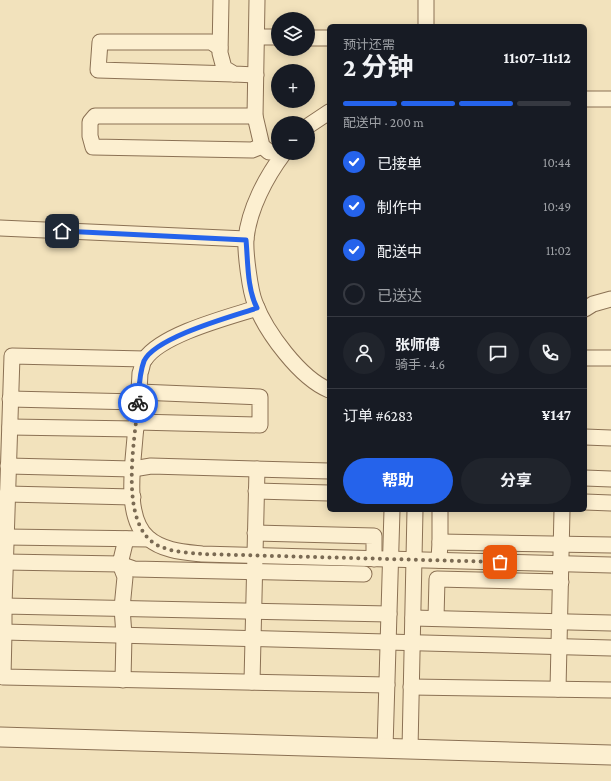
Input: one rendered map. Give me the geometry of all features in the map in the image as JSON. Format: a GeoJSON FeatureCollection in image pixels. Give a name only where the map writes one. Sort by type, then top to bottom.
{"type":"FeatureCollection","features":[{"type":"Feature","properties":{"kind":"street"},"geometry":{"type":"LineString","coordinates":[[221,0],[221,62],[224,68],[234,74]]}},
{"type":"Feature","properties":{"kind":"street"},"geometry":{"type":"LineString","coordinates":[[257,0],[255,116],[262,146]]}},
{"type":"Feature","properties":{"kind":"street"},"geometry":{"type":"LineString","coordinates":[[426,0],[426,24]]}},
{"type":"Feature","properties":{"kind":"street"},"geometry":{"type":"LineString","coordinates":[[257,37],[271,37]]}},
{"type":"Feature","properties":{"kind":"street"},"geometry":{"type":"LineString","coordinates":[[315,38],[327,38]]}},
{"type":"Feature","properties":{"kind":"street"},"geometry":{"type":"LineString","coordinates":[[220,48],[211,42],[100,42],[98,70],[256,75]]}},
{"type":"Feature","properties":{"kind":"street"},"geometry":{"type":"LineString","coordinates":[[587,99],[611,99]]}},
{"type":"Feature","properties":{"kind":"street"},"geometry":{"type":"LineString","coordinates":[[315,121],[327,113]]}},
{"type":"Feature","properties":{"kind":"street"},"geometry":{"type":"LineString","coordinates":[[255,116],[95,116],[90,122],[90,136],[93,147],[252,150],[262,146],[271,150]]}},
{"type":"Feature","properties":{"kind":"street"},"geometry":{"type":"LineString","coordinates":[[280,160],[261,191],[252,216],[246,240],[254,302],[269,332],[286,355],[306,374],[327,389]]}},
{"type":"Feature","properties":{"kind":"street"},"geometry":{"type":"LineString","coordinates":[[0,228],[246,240]]}},
{"type":"Feature","properties":{"kind":"street"},"geometry":{"type":"LineString","coordinates":[[587,308],[593,304],[611,299]]}},
{"type":"Feature","properties":{"kind":"street"},"geometry":{"type":"LineString","coordinates":[[257,308],[187,332],[159,346],[145,359],[140,373],[132,497],[135,513],[140,527],[149,539],[157,545],[184,552],[611,565]]}},
{"type":"Feature","properties":{"kind":"street"},"geometry":{"type":"LineString","coordinates":[[145,359],[12,356],[5,562],[4,677],[387,685]]}},
{"type":"Feature","properties":{"kind":"street"},"geometry":{"type":"LineString","coordinates":[[587,358],[611,358]]}},
{"type":"Feature","properties":{"kind":"street"},"geometry":{"type":"LineString","coordinates":[[10,399],[260,397],[260,425],[10,427]]}},
{"type":"Feature","properties":{"kind":"street"},"geometry":{"type":"LineString","coordinates":[[587,437],[611,438]]}},
{"type":"Feature","properties":{"kind":"street"},"geometry":{"type":"LineString","coordinates":[[8,466],[133,469],[151,466],[327,471]]}},
{"type":"Feature","properties":{"kind":"street"},"geometry":{"type":"LineString","coordinates":[[252,682],[257,469]]}},
{"type":"Feature","properties":{"kind":"street"},"geometry":{"type":"LineString","coordinates":[[587,478],[611,479]]}},
{"type":"Feature","properties":{"kind":"street"},"geometry":{"type":"LineString","coordinates":[[256,491],[327,493]]}},
{"type":"Feature","properties":{"kind":"street"},"geometry":{"type":"LineString","coordinates":[[7,494],[132,497]]}},
{"type":"Feature","properties":{"kind":"street"},"geometry":{"type":"LineString","coordinates":[[587,502],[611,503]]}},
{"type":"Feature","properties":{"kind":"street"},"geometry":{"type":"LineString","coordinates":[[385,748],[392,512]]}},
{"type":"Feature","properties":{"kind":"street"},"geometry":{"type":"LineString","coordinates":[[410,749],[415,512]]}},
{"type":"Feature","properties":{"kind":"street"},"geometry":{"type":"LineString","coordinates":[[439,560],[440,512]]}},
{"type":"Feature","properties":{"kind":"street"},"geometry":{"type":"LineString","coordinates":[[558,689],[562,512]]}},
{"type":"Feature","properties":{"kind":"street"},"geometry":{"type":"LineString","coordinates":[[255,533],[374,536],[374,558]]}},
{"type":"Feature","properties":{"kind":"street"},"geometry":{"type":"LineString","coordinates":[[6,537],[149,539]]}},
{"type":"Feature","properties":{"kind":"street"},"geometry":{"type":"LineString","coordinates":[[123,680],[124,635],[122,608],[125,577],[120,564],[126,539]]}},
{"type":"Feature","properties":{"kind":"street"},"geometry":{"type":"LineString","coordinates":[[440,542],[611,545]]}},
{"type":"Feature","properties":{"kind":"street"},"geometry":{"type":"LineString","coordinates":[[5,562],[120,564],[134,569],[364,574]]}},
{"type":"Feature","properties":{"kind":"street"},"geometry":{"type":"LineString","coordinates":[[436,618],[437,579],[561,582]]}},
{"type":"Feature","properties":{"kind":"street"},"geometry":{"type":"LineString","coordinates":[[4,606],[389,614]]}},
{"type":"Feature","properties":{"kind":"street"},"geometry":{"type":"LineString","coordinates":[[413,618],[611,623]]}},
{"type":"Feature","properties":{"kind":"street"},"geometry":{"type":"LineString","coordinates":[[4,632],[611,648]]}},
{"type":"Feature","properties":{"kind":"street"},"geometry":{"type":"LineString","coordinates":[[411,687],[611,690]]}},
{"type":"Feature","properties":{"kind":"street"},"geometry":{"type":"LineString","coordinates":[[0,737],[611,755]]}},
{"type":"Feature","properties":{"kind":"way so far"},"geometry":{"type":"LineString","coordinates":[[138,403],[132,477],[132,499],[140,527],[147,537],[157,545],[184,552],[202,554],[500,562]]}},
{"type":"Feature","properties":{"kind":"route"},"geometry":{"type":"LineString","coordinates":[[62,231],[246,240],[249,273],[254,302],[257,308],[187,332],[159,346],[145,359],[140,373],[138,403]]}}]}
